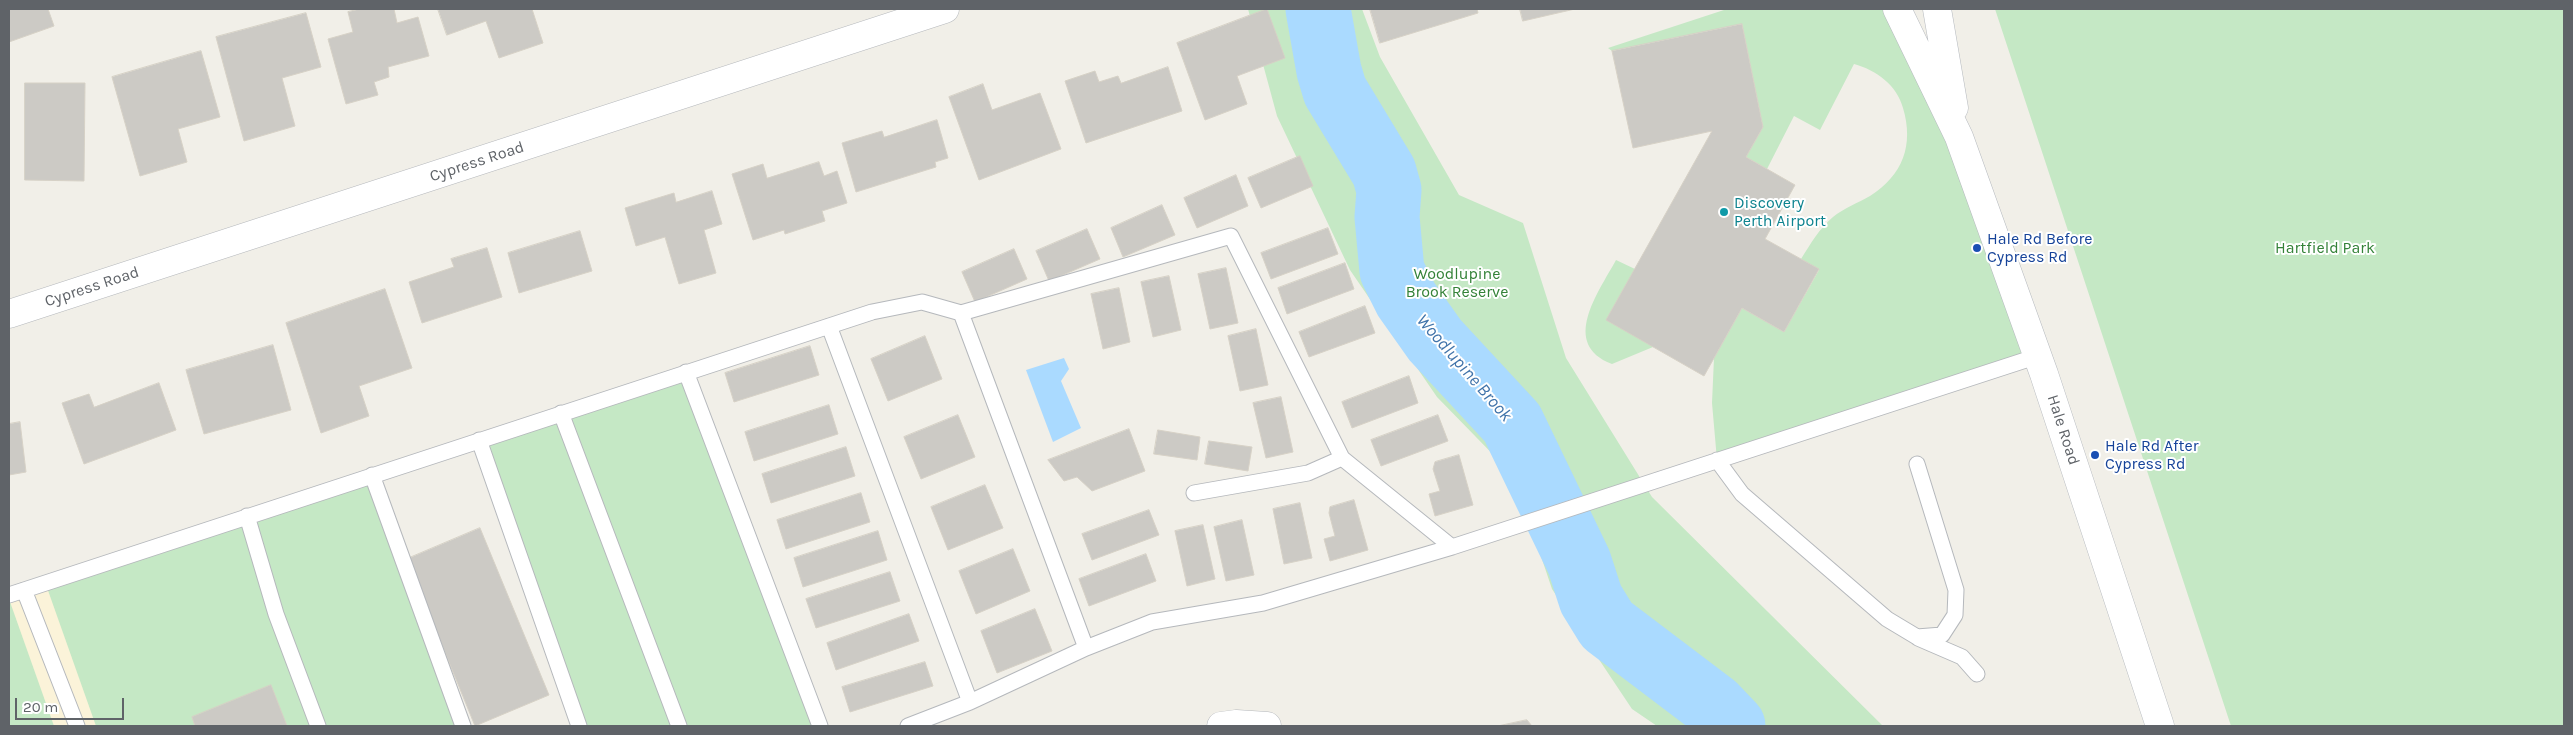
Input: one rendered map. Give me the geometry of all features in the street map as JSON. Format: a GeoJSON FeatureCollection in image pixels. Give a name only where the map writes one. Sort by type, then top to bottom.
{"type":"FeatureCollection","features":[{"type":"Feature","properties":{"kind":"street","name":"Cypress Road"},"geometry":{"type":"LineString","coordinates":[[9,314],[945,9]]}},
{"type":"Feature","properties":{"kind":"street","name":"Hale Road"},"geometry":{"type":"LineString","coordinates":[[1898,9],[1959,137],[2038,356],[2160,726]]}},
{"type":"Feature","properties":{"kind":"street","name":"Hale Road"},"geometry":{"type":"LineString","coordinates":[[1937,9],[1959,137]]}},
{"type":"Feature","properties":{"kind":"street"},"geometry":{"type":"LineString","coordinates":[[1221,726],[1236,724],[1267,726]]}},
{"type":"Feature","properties":{"kind":"lane"},"geometry":{"type":"LineString","coordinates":[[9,595],[872,312],[922,302],[961,313],[1231,236],[1342,458],[1452,547]]}},
{"type":"Feature","properties":{"kind":"lane"},"geometry":{"type":"LineString","coordinates":[[961,313],[1086,648]]}},
{"type":"Feature","properties":{"kind":"lane"},"geometry":{"type":"LineString","coordinates":[[829,326],[970,702]]}},
{"type":"Feature","properties":{"kind":"lane"},"geometry":{"type":"LineString","coordinates":[[908,726],[970,702],[1086,648],[1152,622],[1263,603],[1452,547],[2038,356]]}},
{"type":"Feature","properties":{"kind":"lane"},"geometry":{"type":"LineString","coordinates":[[686,372],[820,726]]}},
{"type":"Feature","properties":{"kind":"lane"},"geometry":{"type":"LineString","coordinates":[[561,413],[679,726]]}},
{"type":"Feature","properties":{"kind":"lane"},"geometry":{"type":"LineString","coordinates":[[479,440],[579,726]]}},
{"type":"Feature","properties":{"kind":"lane"},"geometry":{"type":"LineString","coordinates":[[1194,493],[1308,473],[1342,458]]}},
{"type":"Feature","properties":{"kind":"lane"},"geometry":{"type":"LineString","coordinates":[[1717,460],[1742,494],[1887,619],[1917,637],[1962,657],[1977,674]]}},
{"type":"Feature","properties":{"kind":"lane"},"geometry":{"type":"LineString","coordinates":[[1917,464],[1956,590],[1955,615],[1942,635],[1917,637]]}},
{"type":"Feature","properties":{"kind":"lane"},"geometry":{"type":"LineString","coordinates":[[372,475],[463,726]]}},
{"type":"Feature","properties":{"kind":"lane"},"geometry":{"type":"LineString","coordinates":[[247,516],[276,614],[318,726]]}},
{"type":"Feature","properties":{"kind":"lane"},"geometry":{"type":"LineString","coordinates":[[24,590],[76,726]]}},
{"type":"Feature","properties":{"kind":"green space","name":"Woodlupine Brook Reserve"},"geometry":{"type":"Polygon","coordinates":[[[1248,9],[1362,9],[1380,57],[1459,195],[1523,223],[1566,358],[1652,497],[1883,726],[1657,726],[1632,709],[1552,589],[1514,476],[1437,397],[1350,270],[1277,116],[1248,9]]]}},
{"type":"Feature","properties":{"kind":"green space"},"geometry":{"type":"Polygon","coordinates":[[[1727,9],[1897,9],[2038,356],[1717,460],[1712,403],[1714,358],[1742,308],[1784,332],[1819,270],[1801,259],[1819,231],[1833,217],[1870,196],[1891,179],[1903,158],[1907,134],[1903,108],[1896,92],[1878,74],[1854,64],[1820,130],[1794,116],[1767,169],[1746,157],[1763,127],[1742,24],[1612,51],[1608,48],[1727,9]]]}},
{"type":"Feature","properties":{"kind":"green space","name":"Hartfield Park"},"geometry":{"type":"Polygon","coordinates":[[[1995,9],[2564,9],[2564,726],[2231,726],[1995,9]]]}},
{"type":"Feature","properties":{"kind":"green space"},"geometry":{"type":"Polygon","coordinates":[[[1616,260],[1635,269],[1653,347],[1612,364],[1597,355],[1588,344],[1586,331],[1593,302],[1616,260]]]}},
{"type":"Feature","properties":{"kind":"green space"},"geometry":{"type":"Polygon","coordinates":[[[686,372],[820,726],[579,726],[479,440],[686,372]]]}},
{"type":"Feature","properties":{"kind":"green space"},"geometry":{"type":"Polygon","coordinates":[[[372,475],[463,726],[9,726],[9,595],[372,475]]]}},
{"type":"Feature","properties":{"kind":"sand"},"geometry":{"type":"Polygon","coordinates":[[[45,582],[96,726],[54,726],[9,599],[45,582]]]}},
{"type":"Feature","properties":{"kind":"water"},"geometry":{"type":"Polygon","coordinates":[[[1064,358],[1069,369],[1061,381],[1081,428],[1053,442],[1026,370],[1064,358]]]}},
{"type":"Feature","properties":{"kind":"building"},"geometry":{"type":"Polygon","coordinates":[[[9,9],[48,9],[54,26],[9,42],[9,9]]]}},
{"type":"Feature","properties":{"kind":"building"},"geometry":{"type":"Polygon","coordinates":[[[360,9],[394,9],[397,23],[418,17],[429,56],[388,67],[389,77],[374,82],[378,95],[346,104],[328,39],[353,32],[348,12],[360,9]]]}},
{"type":"Feature","properties":{"kind":"building"},"geometry":{"type":"Polygon","coordinates":[[[438,9],[532,9],[543,43],[499,58],[486,21],[447,35],[438,9]]]}},
{"type":"Feature","properties":{"kind":"building"},"geometry":{"type":"Polygon","coordinates":[[[1267,9],[1285,58],[1237,76],[1247,104],[1205,120],[1177,43],[1267,9]]]}},
{"type":"Feature","properties":{"kind":"building"},"geometry":{"type":"Polygon","coordinates":[[[1370,9],[1477,9],[1478,13],[1380,43],[1370,9]]]}},
{"type":"Feature","properties":{"kind":"building"},"geometry":{"type":"Polygon","coordinates":[[[1520,9],[1575,9],[1523,21],[1520,9]]]}},
{"type":"Feature","properties":{"kind":"building"},"geometry":{"type":"Polygon","coordinates":[[[306,13],[321,67],[282,78],[295,126],[244,141],[216,37],[306,13]]]}},
{"type":"Feature","properties":{"kind":"building","name":"Discovery Perth Airport"},"geometry":{"type":"Polygon","coordinates":[[[1742,24],[1763,127],[1746,157],[1795,185],[1765,239],[1819,269],[1784,332],[1742,308],[1704,376],[1606,320],[1712,131],[1633,148],[1612,51],[1742,24]]]}},
{"type":"Feature","properties":{"kind":"building"},"geometry":{"type":"Polygon","coordinates":[[[201,51],[220,117],[178,129],[187,162],[140,176],[112,77],[201,51]]]}},
{"type":"Feature","properties":{"kind":"building"},"geometry":{"type":"Polygon","coordinates":[[[1168,67],[1182,111],[1086,143],[1065,81],[1095,71],[1099,82],[1118,76],[1121,83],[1168,67]]]}},
{"type":"Feature","properties":{"kind":"building"},"geometry":{"type":"Polygon","coordinates":[[[25,83],[85,83],[84,181],[25,180],[25,83]]]}},
{"type":"Feature","properties":{"kind":"building"},"geometry":{"type":"Polygon","coordinates":[[[983,84],[992,110],[1040,93],[1061,149],[979,180],[949,97],[983,84]]]}},
{"type":"Feature","properties":{"kind":"building"},"geometry":{"type":"Polygon","coordinates":[[[937,120],[948,158],[935,162],[936,167],[856,192],[842,143],[882,131],[884,137],[937,120]]]}},
{"type":"Feature","properties":{"kind":"building"},"geometry":{"type":"Polygon","coordinates":[[[1300,156],[1313,186],[1261,208],[1248,178],[1300,156]]]}},
{"type":"Feature","properties":{"kind":"building"},"geometry":{"type":"Polygon","coordinates":[[[819,162],[824,176],[837,171],[847,203],[822,211],[825,221],[785,234],[784,230],[753,240],[732,174],[763,164],[767,178],[819,162]]]}},
{"type":"Feature","properties":{"kind":"building"},"geometry":{"type":"Polygon","coordinates":[[[1236,175],[1248,206],[1197,228],[1184,198],[1236,175]]]}},
{"type":"Feature","properties":{"kind":"building"},"geometry":{"type":"Polygon","coordinates":[[[712,191],[722,224],[704,230],[716,273],[679,284],[665,237],[636,246],[625,208],[674,193],[676,202],[712,191]]]}},
{"type":"Feature","properties":{"kind":"building"},"geometry":{"type":"Polygon","coordinates":[[[1162,205],[1175,235],[1123,257],[1111,228],[1162,205]]]}},
{"type":"Feature","properties":{"kind":"building"},"geometry":{"type":"Polygon","coordinates":[[[1328,228],[1338,254],[1271,279],[1261,253],[1328,228]]]}},
{"type":"Feature","properties":{"kind":"building"},"geometry":{"type":"Polygon","coordinates":[[[1087,229],[1100,259],[1049,281],[1036,251],[1087,229]]]}},
{"type":"Feature","properties":{"kind":"building"},"geometry":{"type":"Polygon","coordinates":[[[580,231],[592,271],[519,293],[508,253],[580,231]]]}},
{"type":"Feature","properties":{"kind":"building"},"geometry":{"type":"Polygon","coordinates":[[[487,248],[502,297],[422,323],[409,282],[454,267],[451,259],[487,248]]]}},
{"type":"Feature","properties":{"kind":"building"},"geometry":{"type":"Polygon","coordinates":[[[1014,249],[1027,279],[975,302],[962,272],[1014,249]]]}},
{"type":"Feature","properties":{"kind":"building"},"geometry":{"type":"Polygon","coordinates":[[[1345,263],[1354,289],[1287,314],[1278,288],[1345,263]]]}},
{"type":"Feature","properties":{"kind":"building"},"geometry":{"type":"Polygon","coordinates":[[[1226,268],[1238,323],[1210,329],[1198,274],[1226,268]]]}},
{"type":"Feature","properties":{"kind":"building"},"geometry":{"type":"Polygon","coordinates":[[[1169,276],[1181,330],[1153,337],[1141,282],[1169,276]]]}},
{"type":"Feature","properties":{"kind":"building"},"geometry":{"type":"Polygon","coordinates":[[[1119,288],[1130,342],[1103,349],[1091,294],[1119,288]]]}},
{"type":"Feature","properties":{"kind":"building"},"geometry":{"type":"Polygon","coordinates":[[[385,289],[412,368],[359,386],[369,416],[321,433],[286,323],[385,289]]]}},
{"type":"Feature","properties":{"kind":"building"},"geometry":{"type":"Polygon","coordinates":[[[1365,306],[1375,333],[1309,357],[1299,332],[1365,306]]]}},
{"type":"Feature","properties":{"kind":"building"},"geometry":{"type":"Polygon","coordinates":[[[1256,329],[1268,385],[1240,391],[1228,336],[1256,329]]]}},
{"type":"Feature","properties":{"kind":"building"},"geometry":{"type":"Polygon","coordinates":[[[925,336],[942,379],[888,401],[871,359],[925,336]]]}},
{"type":"Feature","properties":{"kind":"building"},"geometry":{"type":"Polygon","coordinates":[[[273,345],[291,410],[204,434],[186,370],[273,345]]]}},
{"type":"Feature","properties":{"kind":"building"},"geometry":{"type":"Polygon","coordinates":[[[810,346],[819,375],[734,402],[725,373],[810,346]]]}},
{"type":"Feature","properties":{"kind":"building"},"geometry":{"type":"Polygon","coordinates":[[[1409,376],[1418,403],[1352,428],[1342,402],[1409,376]]]}},
{"type":"Feature","properties":{"kind":"building"},"geometry":{"type":"Polygon","coordinates":[[[159,383],[176,430],[84,464],[62,403],[89,394],[94,407],[159,383]]]}},
{"type":"Feature","properties":{"kind":"building"},"geometry":{"type":"Polygon","coordinates":[[[1281,397],[1293,452],[1266,458],[1253,403],[1281,397]]]}},
{"type":"Feature","properties":{"kind":"building"},"geometry":{"type":"Polygon","coordinates":[[[829,405],[838,434],[754,461],[745,432],[829,405]]]}},
{"type":"Feature","properties":{"kind":"building"},"geometry":{"type":"Polygon","coordinates":[[[958,415],[975,457],[921,479],[904,437],[958,415]]]}},
{"type":"Feature","properties":{"kind":"building"},"geometry":{"type":"Polygon","coordinates":[[[1438,415],[1448,441],[1381,466],[1371,440],[1438,415]]]}},
{"type":"Feature","properties":{"kind":"building"},"geometry":{"type":"Polygon","coordinates":[[[20,422],[26,472],[9,475],[9,424],[20,422]]]}},
{"type":"Feature","properties":{"kind":"building"},"geometry":{"type":"Polygon","coordinates":[[[1129,429],[1145,471],[1092,491],[1077,477],[1064,481],[1048,460],[1129,429]]]}},
{"type":"Feature","properties":{"kind":"building"},"geometry":{"type":"Polygon","coordinates":[[[1158,430],[1200,437],[1197,460],[1154,454],[1158,430]]]}},
{"type":"Feature","properties":{"kind":"building"},"geometry":{"type":"Polygon","coordinates":[[[1209,441],[1252,447],[1248,471],[1205,464],[1209,441]]]}},
{"type":"Feature","properties":{"kind":"building"},"geometry":{"type":"Polygon","coordinates":[[[846,447],[855,476],[771,503],[762,474],[846,447]]]}},
{"type":"Feature","properties":{"kind":"building"},"geometry":{"type":"Polygon","coordinates":[[[1459,455],[1473,505],[1435,516],[1429,494],[1440,491],[1433,469],[1435,462],[1459,455]]]}},
{"type":"Feature","properties":{"kind":"building"},"geometry":{"type":"Polygon","coordinates":[[[985,485],[1003,528],[948,550],[931,507],[985,485]]]}},
{"type":"Feature","properties":{"kind":"building"},"geometry":{"type":"Polygon","coordinates":[[[861,493],[870,522],[786,549],[777,520],[861,493]]]}},
{"type":"Feature","properties":{"kind":"building"},"geometry":{"type":"Polygon","coordinates":[[[1354,500],[1368,550],[1330,561],[1324,539],[1335,536],[1329,513],[1330,507],[1354,500]]]}},
{"type":"Feature","properties":{"kind":"building"},"geometry":{"type":"Polygon","coordinates":[[[1300,503],[1312,558],[1284,564],[1273,509],[1300,503]]]}},
{"type":"Feature","properties":{"kind":"building"},"geometry":{"type":"Polygon","coordinates":[[[1149,510],[1159,535],[1092,560],[1082,534],[1149,510]]]}},
{"type":"Feature","properties":{"kind":"building"},"geometry":{"type":"Polygon","coordinates":[[[1242,520],[1254,575],[1226,581],[1214,527],[1242,520]]]}},
{"type":"Feature","properties":{"kind":"building"},"geometry":{"type":"Polygon","coordinates":[[[1203,525],[1215,579],[1187,586],[1175,531],[1203,525]]]}},
{"type":"Feature","properties":{"kind":"building"},"geometry":{"type":"Polygon","coordinates":[[[480,528],[549,695],[475,726],[407,559],[480,528]]]}},
{"type":"Feature","properties":{"kind":"building"},"geometry":{"type":"Polygon","coordinates":[[[878,531],[887,560],[803,587],[794,558],[878,531]]]}},
{"type":"Feature","properties":{"kind":"building"},"geometry":{"type":"Polygon","coordinates":[[[1013,549],[1030,591],[976,614],[959,571],[1013,549]]]}},
{"type":"Feature","properties":{"kind":"building"},"geometry":{"type":"Polygon","coordinates":[[[1146,554],[1156,581],[1089,606],[1079,579],[1146,554]]]}},
{"type":"Feature","properties":{"kind":"building"},"geometry":{"type":"Polygon","coordinates":[[[890,572],[900,601],[816,628],[806,599],[890,572]]]}},
{"type":"Feature","properties":{"kind":"building"},"geometry":{"type":"Polygon","coordinates":[[[1035,609],[1052,651],[997,673],[981,631],[1035,609]]]}},
{"type":"Feature","properties":{"kind":"building"},"geometry":{"type":"Polygon","coordinates":[[[909,614],[919,641],[836,670],[827,643],[909,614]]]}},
{"type":"Feature","properties":{"kind":"building"},"geometry":{"type":"Polygon","coordinates":[[[925,662],[933,686],[850,712],[842,687],[925,662]]]}},
{"type":"Feature","properties":{"kind":"building"},"geometry":{"type":"Polygon","coordinates":[[[271,685],[287,726],[195,726],[192,717],[271,685]]]}},
{"type":"Feature","properties":{"kind":"building"},"geometry":{"type":"Polygon","coordinates":[[[1527,720],[1532,726],[1498,726],[1527,720]]]}},
{"type":"Feature","properties":{"kind":"waterway","name":"Woodlupine Brook"},"geometry":{"type":"LineString","coordinates":[[1318,9],[1329,71],[1335,91],[1384,172],[1389,190],[1387,217],[1392,271],[1406,299],[1435,340],[1512,423],[1579,562],[1591,599],[1607,625],[1714,706],[1733,726]]}},
{"type":"Feature","properties":{"kind":"place","name":"Discovery Perth Airport"},"geometry":{"type":"Point","coordinates":[1724,212]}},
{"type":"Feature","properties":{"kind":"place","name":"Hale Rd Before Cypress Rd"},"geometry":{"type":"Point","coordinates":[1977,248]}},
{"type":"Feature","properties":{"kind":"place","name":"Hale Rd After Cypress Rd"},"geometry":{"type":"Point","coordinates":[2095,455]}}]}
